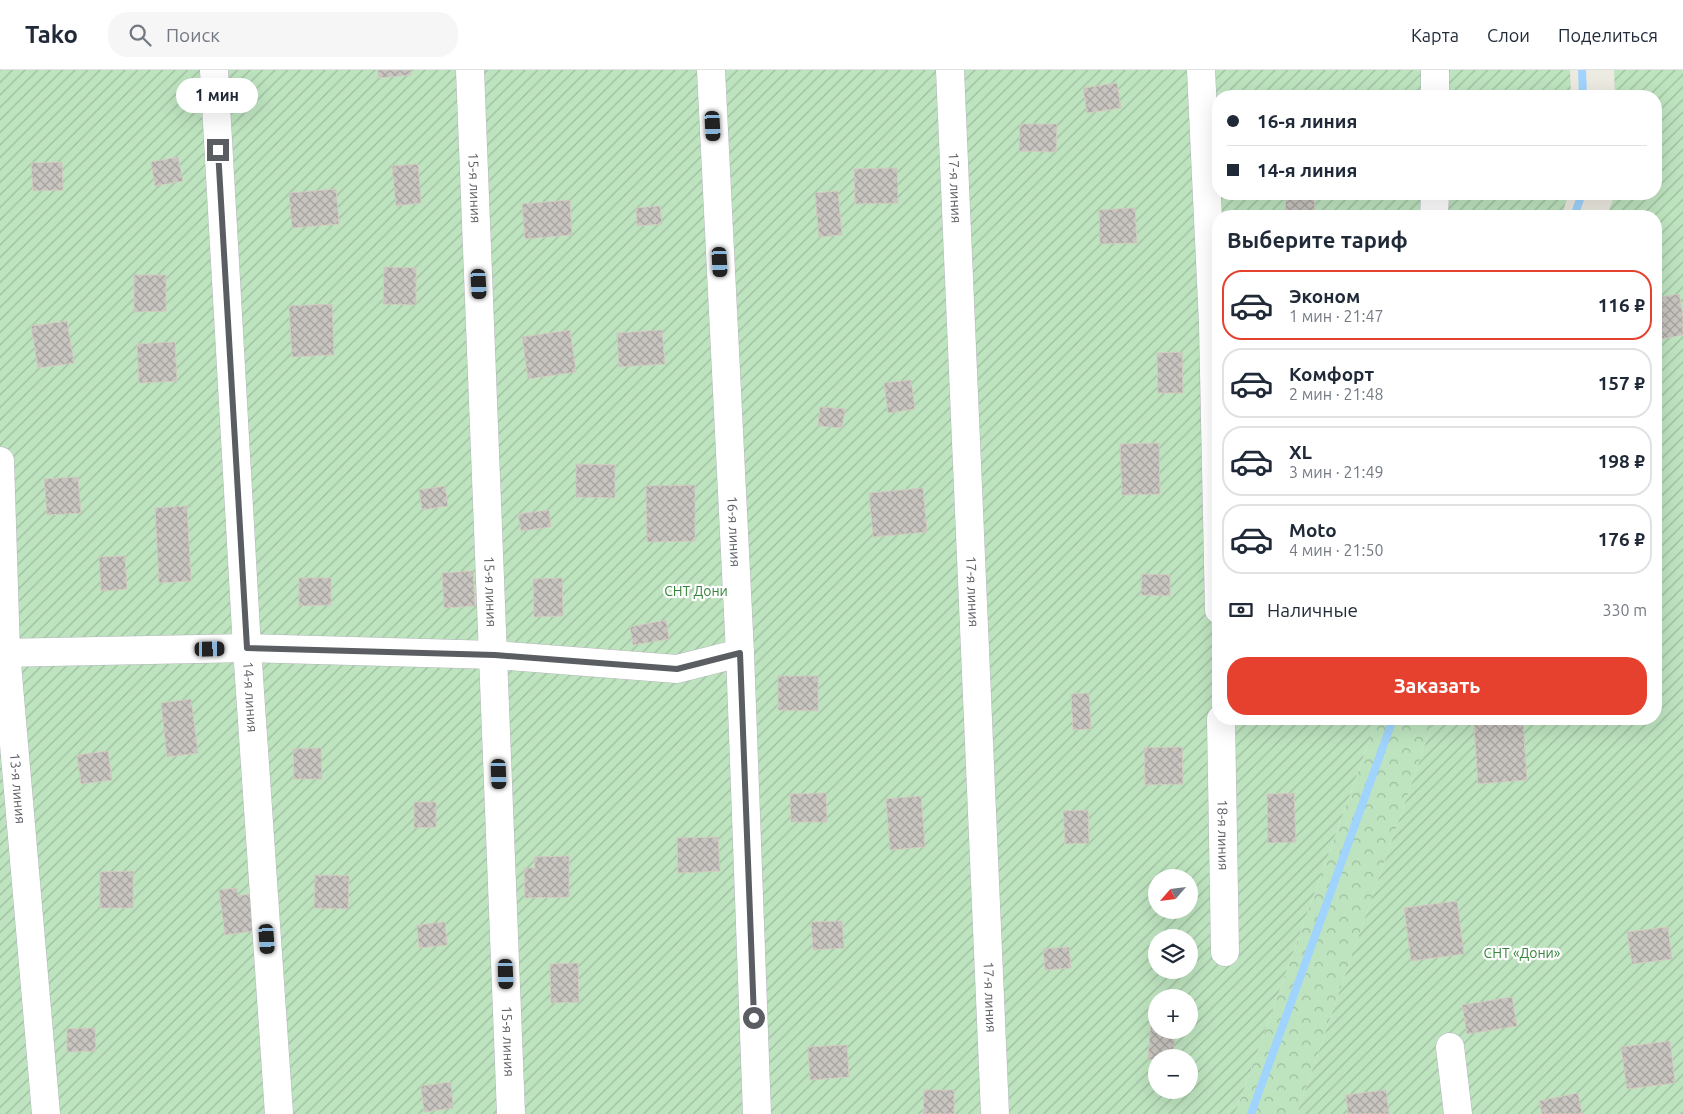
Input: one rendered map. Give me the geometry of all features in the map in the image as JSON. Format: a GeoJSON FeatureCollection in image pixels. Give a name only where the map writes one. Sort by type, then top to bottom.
{"type":"FeatureCollection","features":[{"type":"Feature","properties":{"kind":"lane","name":"14-я линия"},"geometry":{"type":"LineString","coordinates":[[214,70],[247,648],[279,1114]]}},
{"type":"Feature","properties":{"kind":"lane","name":"15-я линия"},"geometry":{"type":"LineString","coordinates":[[470,70],[495,655],[511,1114]]}},
{"type":"Feature","properties":{"kind":"lane","name":"16-я линия"},"geometry":{"type":"LineString","coordinates":[[711,70],[740,653],[757,1114]]}},
{"type":"Feature","properties":{"kind":"lane","name":"17-я линия"},"geometry":{"type":"LineString","coordinates":[[950,70],[995,1114]]}},
{"type":"Feature","properties":{"kind":"lane"},"geometry":{"type":"LineString","coordinates":[[1201,70],[1212,303]]}},
{"type":"Feature","properties":{"kind":"lane"},"geometry":{"type":"LineString","coordinates":[[1435,70],[1435,90]]}},
{"type":"Feature","properties":{"kind":"lane","name":"13-я линия"},"geometry":{"type":"LineString","coordinates":[[0,460],[3,653],[46,1114]]}},
{"type":"Feature","properties":{"kind":"lane"},"geometry":{"type":"LineString","coordinates":[[3,653],[247,648],[495,655],[677,669],[740,653]]}},
{"type":"Feature","properties":{"kind":"lane","name":"18-я линия"},"geometry":{"type":"LineString","coordinates":[[1221,725],[1225,952]]}},
{"type":"Feature","properties":{"kind":"lane"},"geometry":{"type":"LineString","coordinates":[[1450,1047],[1458,1114]]}},
{"type":"Feature","properties":{"kind":"green space","name":"СНТ Дони"},"geometry":{"type":"Polygon","coordinates":[[[0,70],[1570,70],[1571,90],[1212,90],[1212,200],[1567,200],[1563,210],[1212,210],[1212,725],[1375,725],[1235,1114],[0,1114],[0,70]]]}},
{"type":"Feature","properties":{"kind":"green space","name":"СНТ «Дони»"},"geometry":{"type":"Polygon","coordinates":[[[1614,70],[1683,70],[1683,1114],[1297,1114],[1432,725],[1662,725],[1662,210],[1609,210],[1613,200],[1662,200],[1662,90],[1615,90],[1614,70]]]}},
{"type":"Feature","properties":{"kind":"green space"},"geometry":{"type":"Polygon","coordinates":[[[1375,725],[1432,725],[1297,1114],[1235,1114],[1375,725]]]}},
{"type":"Feature","properties":{"kind":"building"},"geometry":{"type":"Polygon","coordinates":[[[378,70],[411,70],[411,75],[378,78],[378,70]]]}},
{"type":"Feature","properties":{"kind":"building"},"geometry":{"type":"Polygon","coordinates":[[[1117,83],[1121,108],[1087,113],[1083,88],[1117,83]]]}},
{"type":"Feature","properties":{"kind":"building"},"geometry":{"type":"Polygon","coordinates":[[[1020,124],[1057,124],[1056,152],[1019,151],[1020,124]]]}},
{"type":"Feature","properties":{"kind":"building"},"geometry":{"type":"Polygon","coordinates":[[[178,157],[183,181],[155,186],[151,162],[178,157]]]}},
{"type":"Feature","properties":{"kind":"building"},"geometry":{"type":"Polygon","coordinates":[[[62,162],[63,190],[33,191],[31,163],[62,162]]]}},
{"type":"Feature","properties":{"kind":"building"},"geometry":{"type":"Polygon","coordinates":[[[418,164],[421,203],[396,206],[392,166],[418,164]]]}},
{"type":"Feature","properties":{"kind":"building"},"geometry":{"type":"Polygon","coordinates":[[[897,168],[898,203],[855,204],[854,169],[897,168]]]}},
{"type":"Feature","properties":{"kind":"building"},"geometry":{"type":"Polygon","coordinates":[[[336,189],[339,224],[292,228],[289,193],[336,189]]]}},
{"type":"Feature","properties":{"kind":"building"},"geometry":{"type":"Polygon","coordinates":[[[838,191],[842,235],[819,237],[815,193],[838,191]]]}},
{"type":"Feature","properties":{"kind":"building"},"geometry":{"type":"Polygon","coordinates":[[[570,200],[572,235],[525,239],[522,204],[570,200]]]}},
{"type":"Feature","properties":{"kind":"building"},"geometry":{"type":"Polygon","coordinates":[[[1285,200],[1314,200],[1315,210],[1286,210],[1285,200]]]}},
{"type":"Feature","properties":{"kind":"building"},"geometry":{"type":"Polygon","coordinates":[[[660,206],[662,224],[637,226],[636,208],[660,206]]]}},
{"type":"Feature","properties":{"kind":"building"},"geometry":{"type":"Polygon","coordinates":[[[1135,208],[1137,243],[1100,244],[1099,210],[1135,208]]]}},
{"type":"Feature","properties":{"kind":"building"},"geometry":{"type":"Polygon","coordinates":[[[384,267],[416,268],[416,305],[383,304],[384,267]]]}},
{"type":"Feature","properties":{"kind":"building"},"geometry":{"type":"Polygon","coordinates":[[[134,275],[166,275],[166,311],[134,312],[134,275]]]}},
{"type":"Feature","properties":{"kind":"building"},"geometry":{"type":"Polygon","coordinates":[[[1679,294],[1683,315],[1683,335],[1662,339],[1662,297],[1679,294]]]}},
{"type":"Feature","properties":{"kind":"building"},"geometry":{"type":"Polygon","coordinates":[[[332,304],[334,355],[292,357],[289,306],[332,304]]]}},
{"type":"Feature","properties":{"kind":"building"},"geometry":{"type":"Polygon","coordinates":[[[67,321],[74,363],[38,368],[31,326],[67,321]]]}},
{"type":"Feature","properties":{"kind":"building"},"geometry":{"type":"Polygon","coordinates":[[[570,330],[576,372],[528,379],[522,337],[570,330]]]}},
{"type":"Feature","properties":{"kind":"building"},"geometry":{"type":"Polygon","coordinates":[[[662,330],[665,364],[619,367],[617,333],[662,330]]]}},
{"type":"Feature","properties":{"kind":"building"},"geometry":{"type":"Polygon","coordinates":[[[175,342],[177,381],[139,383],[137,344],[175,342]]]}},
{"type":"Feature","properties":{"kind":"building"},"geometry":{"type":"Polygon","coordinates":[[[1182,352],[1183,393],[1158,393],[1157,353],[1182,352]]]}},
{"type":"Feature","properties":{"kind":"building"},"geometry":{"type":"Polygon","coordinates":[[[911,380],[915,409],[888,413],[884,383],[911,380]]]}},
{"type":"Feature","properties":{"kind":"building"},"geometry":{"type":"Polygon","coordinates":[[[820,407],[845,409],[842,428],[818,426],[820,407]]]}},
{"type":"Feature","properties":{"kind":"building"},"geometry":{"type":"Polygon","coordinates":[[[1159,443],[1160,494],[1122,495],[1120,444],[1159,443]]]}},
{"type":"Feature","properties":{"kind":"building"},"geometry":{"type":"Polygon","coordinates":[[[576,464],[615,465],[615,498],[576,497],[576,464]]]}},
{"type":"Feature","properties":{"kind":"building"},"geometry":{"type":"Polygon","coordinates":[[[78,477],[81,513],[47,515],[44,479],[78,477]]]}},
{"type":"Feature","properties":{"kind":"building"},"geometry":{"type":"Polygon","coordinates":[[[695,485],[695,541],[647,542],[646,486],[695,485]]]}},
{"type":"Feature","properties":{"kind":"building"},"geometry":{"type":"Polygon","coordinates":[[[445,486],[448,506],[422,510],[419,490],[445,486]]]}},
{"type":"Feature","properties":{"kind":"building"},"geometry":{"type":"Polygon","coordinates":[[[923,488],[927,532],[873,537],[869,493],[923,488]]]}},
{"type":"Feature","properties":{"kind":"building"},"geometry":{"type":"Polygon","coordinates":[[[187,506],[191,581],[159,583],[155,508],[187,506]]]}},
{"type":"Feature","properties":{"kind":"building"},"geometry":{"type":"Polygon","coordinates":[[[549,510],[551,527],[521,531],[518,514],[549,510]]]}},
{"type":"Feature","properties":{"kind":"building"},"geometry":{"type":"Polygon","coordinates":[[[125,556],[127,589],[101,591],[99,557],[125,556]]]}},
{"type":"Feature","properties":{"kind":"building"},"geometry":{"type":"Polygon","coordinates":[[[473,571],[475,606],[444,608],[442,573],[473,571]]]}},
{"type":"Feature","properties":{"kind":"building"},"geometry":{"type":"Polygon","coordinates":[[[1142,574],[1170,575],[1170,596],[1141,595],[1142,574]]]}},
{"type":"Feature","properties":{"kind":"building"},"geometry":{"type":"Polygon","coordinates":[[[299,578],[331,578],[331,605],[299,606],[299,578]]]}},
{"type":"Feature","properties":{"kind":"building"},"geometry":{"type":"Polygon","coordinates":[[[562,578],[563,616],[534,617],[533,579],[562,578]]]}},
{"type":"Feature","properties":{"kind":"building"},"geometry":{"type":"Polygon","coordinates":[[[666,620],[669,639],[633,645],[630,627],[666,620]]]}},
{"type":"Feature","properties":{"kind":"building"},"geometry":{"type":"Polygon","coordinates":[[[778,676],[818,676],[818,711],[778,710],[778,676]]]}},
{"type":"Feature","properties":{"kind":"building"},"geometry":{"type":"Polygon","coordinates":[[[1089,693],[1091,729],[1073,730],[1071,694],[1089,693]]]}},
{"type":"Feature","properties":{"kind":"building"},"geometry":{"type":"Polygon","coordinates":[[[191,699],[198,753],[167,757],[161,703],[191,699]]]}},
{"type":"Feature","properties":{"kind":"building"},"geometry":{"type":"Polygon","coordinates":[[[1474,725],[1523,725],[1527,780],[1478,784],[1474,725]]]}},
{"type":"Feature","properties":{"kind":"building"},"geometry":{"type":"Polygon","coordinates":[[[1182,747],[1183,784],[1145,785],[1144,748],[1182,747]]]}},
{"type":"Feature","properties":{"kind":"building"},"geometry":{"type":"Polygon","coordinates":[[[321,748],[322,779],[294,779],[293,749],[321,748]]]}},
{"type":"Feature","properties":{"kind":"building"},"geometry":{"type":"Polygon","coordinates":[[[108,751],[112,780],[81,784],[77,755],[108,751]]]}},
{"type":"Feature","properties":{"kind":"building"},"geometry":{"type":"Polygon","coordinates":[[[826,793],[827,822],[791,822],[790,794],[826,793]]]}},
{"type":"Feature","properties":{"kind":"building"},"geometry":{"type":"Polygon","coordinates":[[[1294,793],[1296,842],[1268,843],[1267,794],[1294,793]]]}},
{"type":"Feature","properties":{"kind":"building"},"geometry":{"type":"Polygon","coordinates":[[[921,796],[925,847],[890,850],[886,799],[921,796]]]}},
{"type":"Feature","properties":{"kind":"building"},"geometry":{"type":"Polygon","coordinates":[[[414,802],[436,802],[436,827],[414,828],[414,802]]]}},
{"type":"Feature","properties":{"kind":"building"},"geometry":{"type":"Polygon","coordinates":[[[1088,810],[1089,843],[1065,844],[1063,811],[1088,810]]]}},
{"type":"Feature","properties":{"kind":"building"},"geometry":{"type":"Polygon","coordinates":[[[718,837],[720,871],[678,873],[677,838],[718,837]]]}},
{"type":"Feature","properties":{"kind":"building"},"geometry":{"type":"Polygon","coordinates":[[[569,856],[569,897],[525,898],[524,868],[535,868],[534,857],[569,856]]]}},
{"type":"Feature","properties":{"kind":"building"},"geometry":{"type":"Polygon","coordinates":[[[133,871],[133,908],[100,908],[100,872],[133,871]]]}},
{"type":"Feature","properties":{"kind":"building"},"geometry":{"type":"Polygon","coordinates":[[[315,875],[349,876],[348,909],[314,908],[315,875]]]}},
{"type":"Feature","properties":{"kind":"building"},"geometry":{"type":"Polygon","coordinates":[[[237,888],[238,896],[256,893],[261,930],[225,935],[219,890],[237,888]]]}},
{"type":"Feature","properties":{"kind":"building"},"geometry":{"type":"Polygon","coordinates":[[[1457,901],[1464,954],[1411,961],[1404,908],[1457,901]]]}},
{"type":"Feature","properties":{"kind":"building"},"geometry":{"type":"Polygon","coordinates":[[[842,921],[844,948],[813,950],[811,922],[842,921]]]}},
{"type":"Feature","properties":{"kind":"building"},"geometry":{"type":"Polygon","coordinates":[[[445,922],[447,945],[419,948],[417,925],[445,922]]]}},
{"type":"Feature","properties":{"kind":"building"},"geometry":{"type":"Polygon","coordinates":[[[1668,927],[1672,959],[1632,964],[1627,932],[1668,927]]]}},
{"type":"Feature","properties":{"kind":"building"},"geometry":{"type":"Polygon","coordinates":[[[1069,947],[1071,968],[1045,970],[1043,949],[1069,947]]]}},
{"type":"Feature","properties":{"kind":"building"},"geometry":{"type":"Polygon","coordinates":[[[578,963],[579,1002],[551,1003],[550,964],[578,963]]]}},
{"type":"Feature","properties":{"kind":"building"},"geometry":{"type":"Polygon","coordinates":[[[1512,997],[1517,1026],[1467,1034],[1462,1005],[1512,997]]]}},
{"type":"Feature","properties":{"kind":"building"},"geometry":{"type":"Polygon","coordinates":[[[95,1028],[96,1051],[67,1052],[67,1029],[95,1028]]]}},
{"type":"Feature","properties":{"kind":"building"},"geometry":{"type":"Polygon","coordinates":[[[1150,1039],[1174,1039],[1174,1049],[1149,1049],[1150,1039]]]}},
{"type":"Feature","properties":{"kind":"building"},"geometry":{"type":"Polygon","coordinates":[[[1670,1041],[1675,1083],[1627,1089],[1621,1047],[1670,1041]]]}},
{"type":"Feature","properties":{"kind":"building"},"geometry":{"type":"Polygon","coordinates":[[[847,1045],[849,1077],[810,1080],[808,1047],[847,1045]]]}},
{"type":"Feature","properties":{"kind":"building"},"geometry":{"type":"Polygon","coordinates":[[[451,1082],[453,1108],[424,1112],[421,1086],[451,1082]]]}},
{"type":"Feature","properties":{"kind":"building"},"geometry":{"type":"Polygon","coordinates":[[[924,1090],[954,1090],[954,1114],[923,1114],[924,1090]]]}},
{"type":"Feature","properties":{"kind":"building"},"geometry":{"type":"Polygon","coordinates":[[[1386,1090],[1389,1114],[1348,1114],[1346,1095],[1386,1090]]]}},
{"type":"Feature","properties":{"kind":"building"},"geometry":{"type":"Polygon","coordinates":[[[1578,1093],[1582,1114],[1542,1114],[1539,1101],[1578,1093]]]}},
{"type":"Feature","properties":{"kind":"waterway"},"geometry":{"type":"LineString","coordinates":[[1582,70],[1583,90]]}},
{"type":"Feature","properties":{"kind":"waterway"},"geometry":{"type":"LineString","coordinates":[[1576,210],[1580,200]]}},
{"type":"Feature","properties":{"kind":"waterway"},"geometry":{"type":"LineString","coordinates":[[1251,1114],[1391,725]]}},
{"type":"Feature","properties":{"kind":"route"},"geometry":{"type":"LineString","coordinates":[[218,150],[247,648],[495,655],[677,669],[740,653],[754,1018]]}}]}
